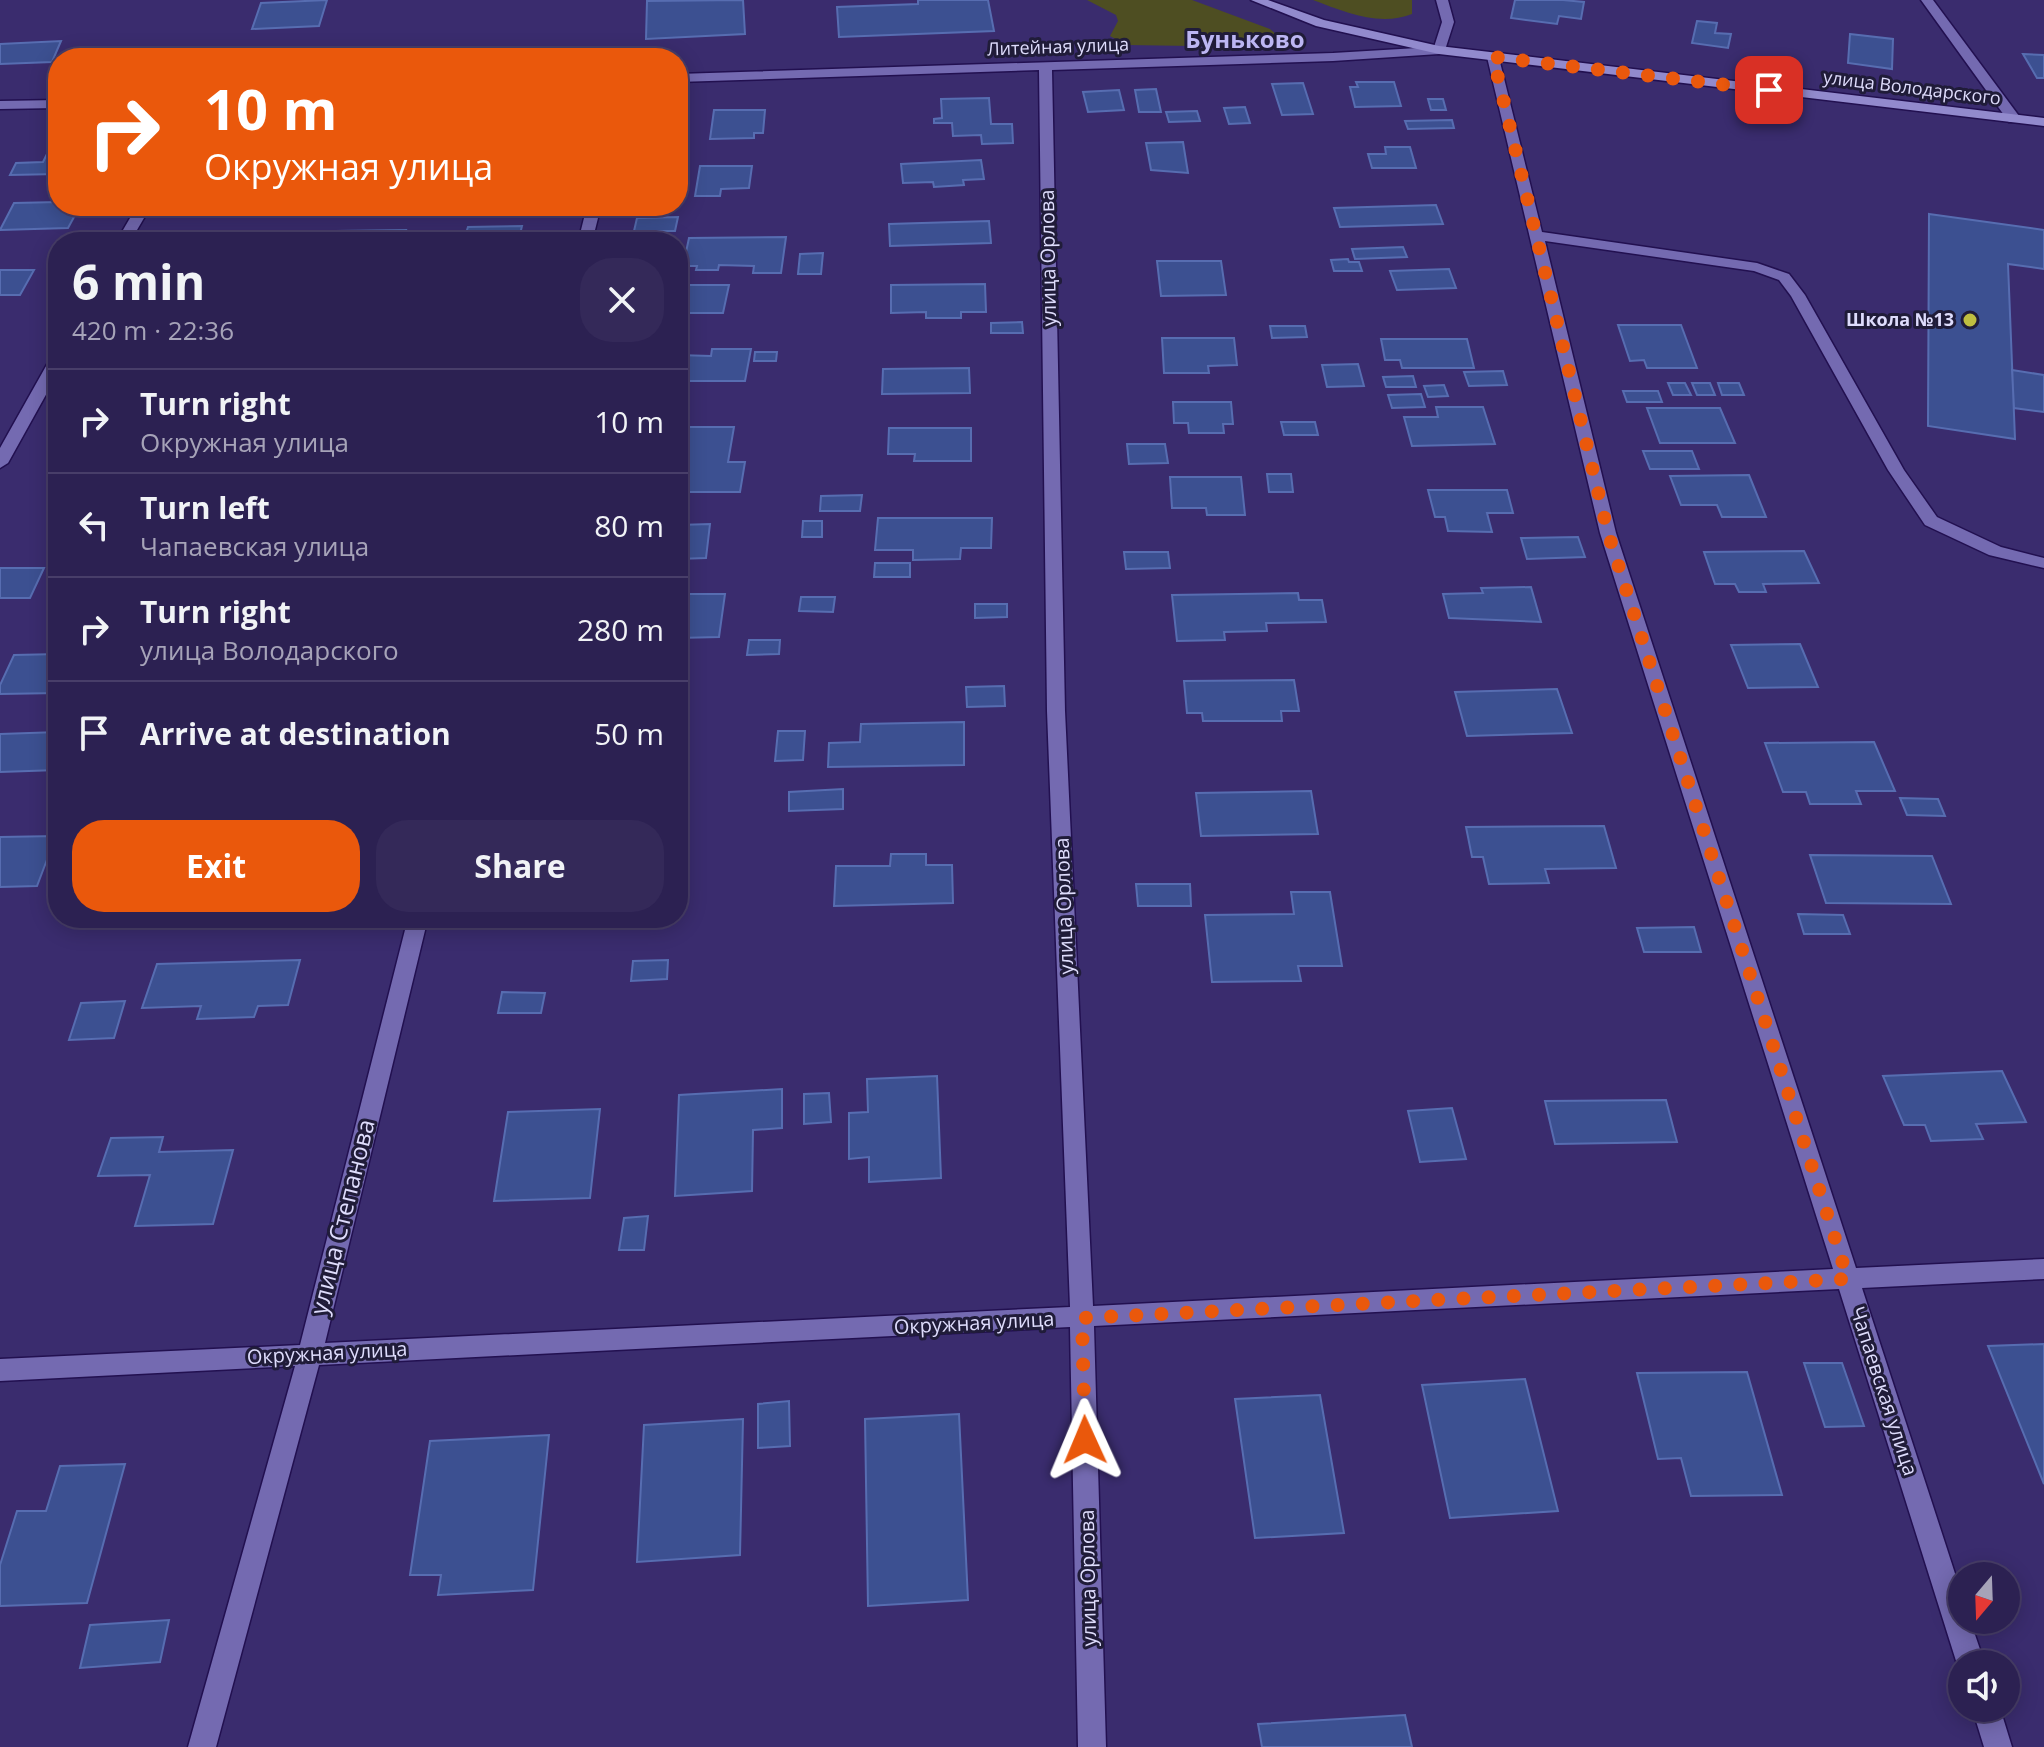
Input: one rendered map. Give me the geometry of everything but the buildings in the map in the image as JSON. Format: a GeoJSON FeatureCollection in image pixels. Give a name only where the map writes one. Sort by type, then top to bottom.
{"type":"FeatureCollection","features":[{"type":"Feature","properties":{"kind":"main road","name":"улица Володарского"},"geometry":{"type":"LineString","coordinates":[[1257,0],[1320,23],[1439,50],[2044,122]]}},
{"type":"Feature","properties":{"kind":"street"},"geometry":{"type":"LineString","coordinates":[[1439,50],[1448,22],[1442,0]]}},
{"type":"Feature","properties":{"kind":"street"},"geometry":{"type":"LineString","coordinates":[[1927,0],[2014,119]]}},
{"type":"Feature","properties":{"kind":"street","name":"Литейная улица"},"geometry":{"type":"LineString","coordinates":[[688,78],[1333,57],[1439,50]]}},
{"type":"Feature","properties":{"kind":"street","name":"Чапаевская улица"},"geometry":{"type":"LineString","coordinates":[[1493,57],[1608,533],[1967,1650]]}},
{"type":"Feature","properties":{"kind":"street","name":"улица Орлова"},"geometry":{"type":"LineString","coordinates":[[1045,65],[1056,711],[1082,1318],[1092,1747]]}},
{"type":"Feature","properties":{"kind":"street"},"geometry":{"type":"LineString","coordinates":[[0,105],[48,104]]}},
{"type":"Feature","properties":{"kind":"street"},"geometry":{"type":"LineString","coordinates":[[1535,235],[1757,267],[1784,277],[1798,295],[1896,470],[1931,521],[1995,551],[2044,563]]}},
{"type":"Feature","properties":{"kind":"street"},"geometry":{"type":"LineString","coordinates":[[0,463],[48,377]]}},
{"type":"Feature","properties":{"kind":"street","name":"улица Степанова"},"geometry":{"type":"LineString","coordinates":[[202,1747],[310,1354],[416,928]]}},
{"type":"Feature","properties":{"kind":"street","name":"Окружная улица"},"geometry":{"type":"LineString","coordinates":[[0,1370],[2044,1269]]}},
{"type":"Feature","properties":{"kind":"street"},"geometry":{"type":"LineString","coordinates":[[1990,1722],[1998,1747]]}},
{"type":"Feature","properties":{"kind":"shaded area"},"geometry":{"type":"Polygon","coordinates":[[[1087,0],[1192,0],[1270,29],[1278,36],[1274,43],[1260,47],[1126,45],[1110,36],[1118,21],[1116,15],[1087,0]]]}},
{"type":"Feature","properties":{"kind":"shaded area"},"geometry":{"type":"Polygon","coordinates":[[[1313,0],[1412,0],[1412,14],[1400,18],[1375,18],[1313,0]]]}},
{"type":"Feature","properties":{"kind":"place","name":"Школа №13"},"geometry":{"type":"Point","coordinates":[1970,320]}},
{"type":"Feature","properties":{"kind":"district","name":"Буньково"},"geometry":{"type":"Point","coordinates":[1245,40]}},
{"type":"Feature","properties":{"kind":"route"},"geometry":{"type":"LineString","coordinates":[[1085,1440],[1082,1318],[1848,1279],[1637,631],[1608,533],[1493,57],[1769,90]]}}]}
